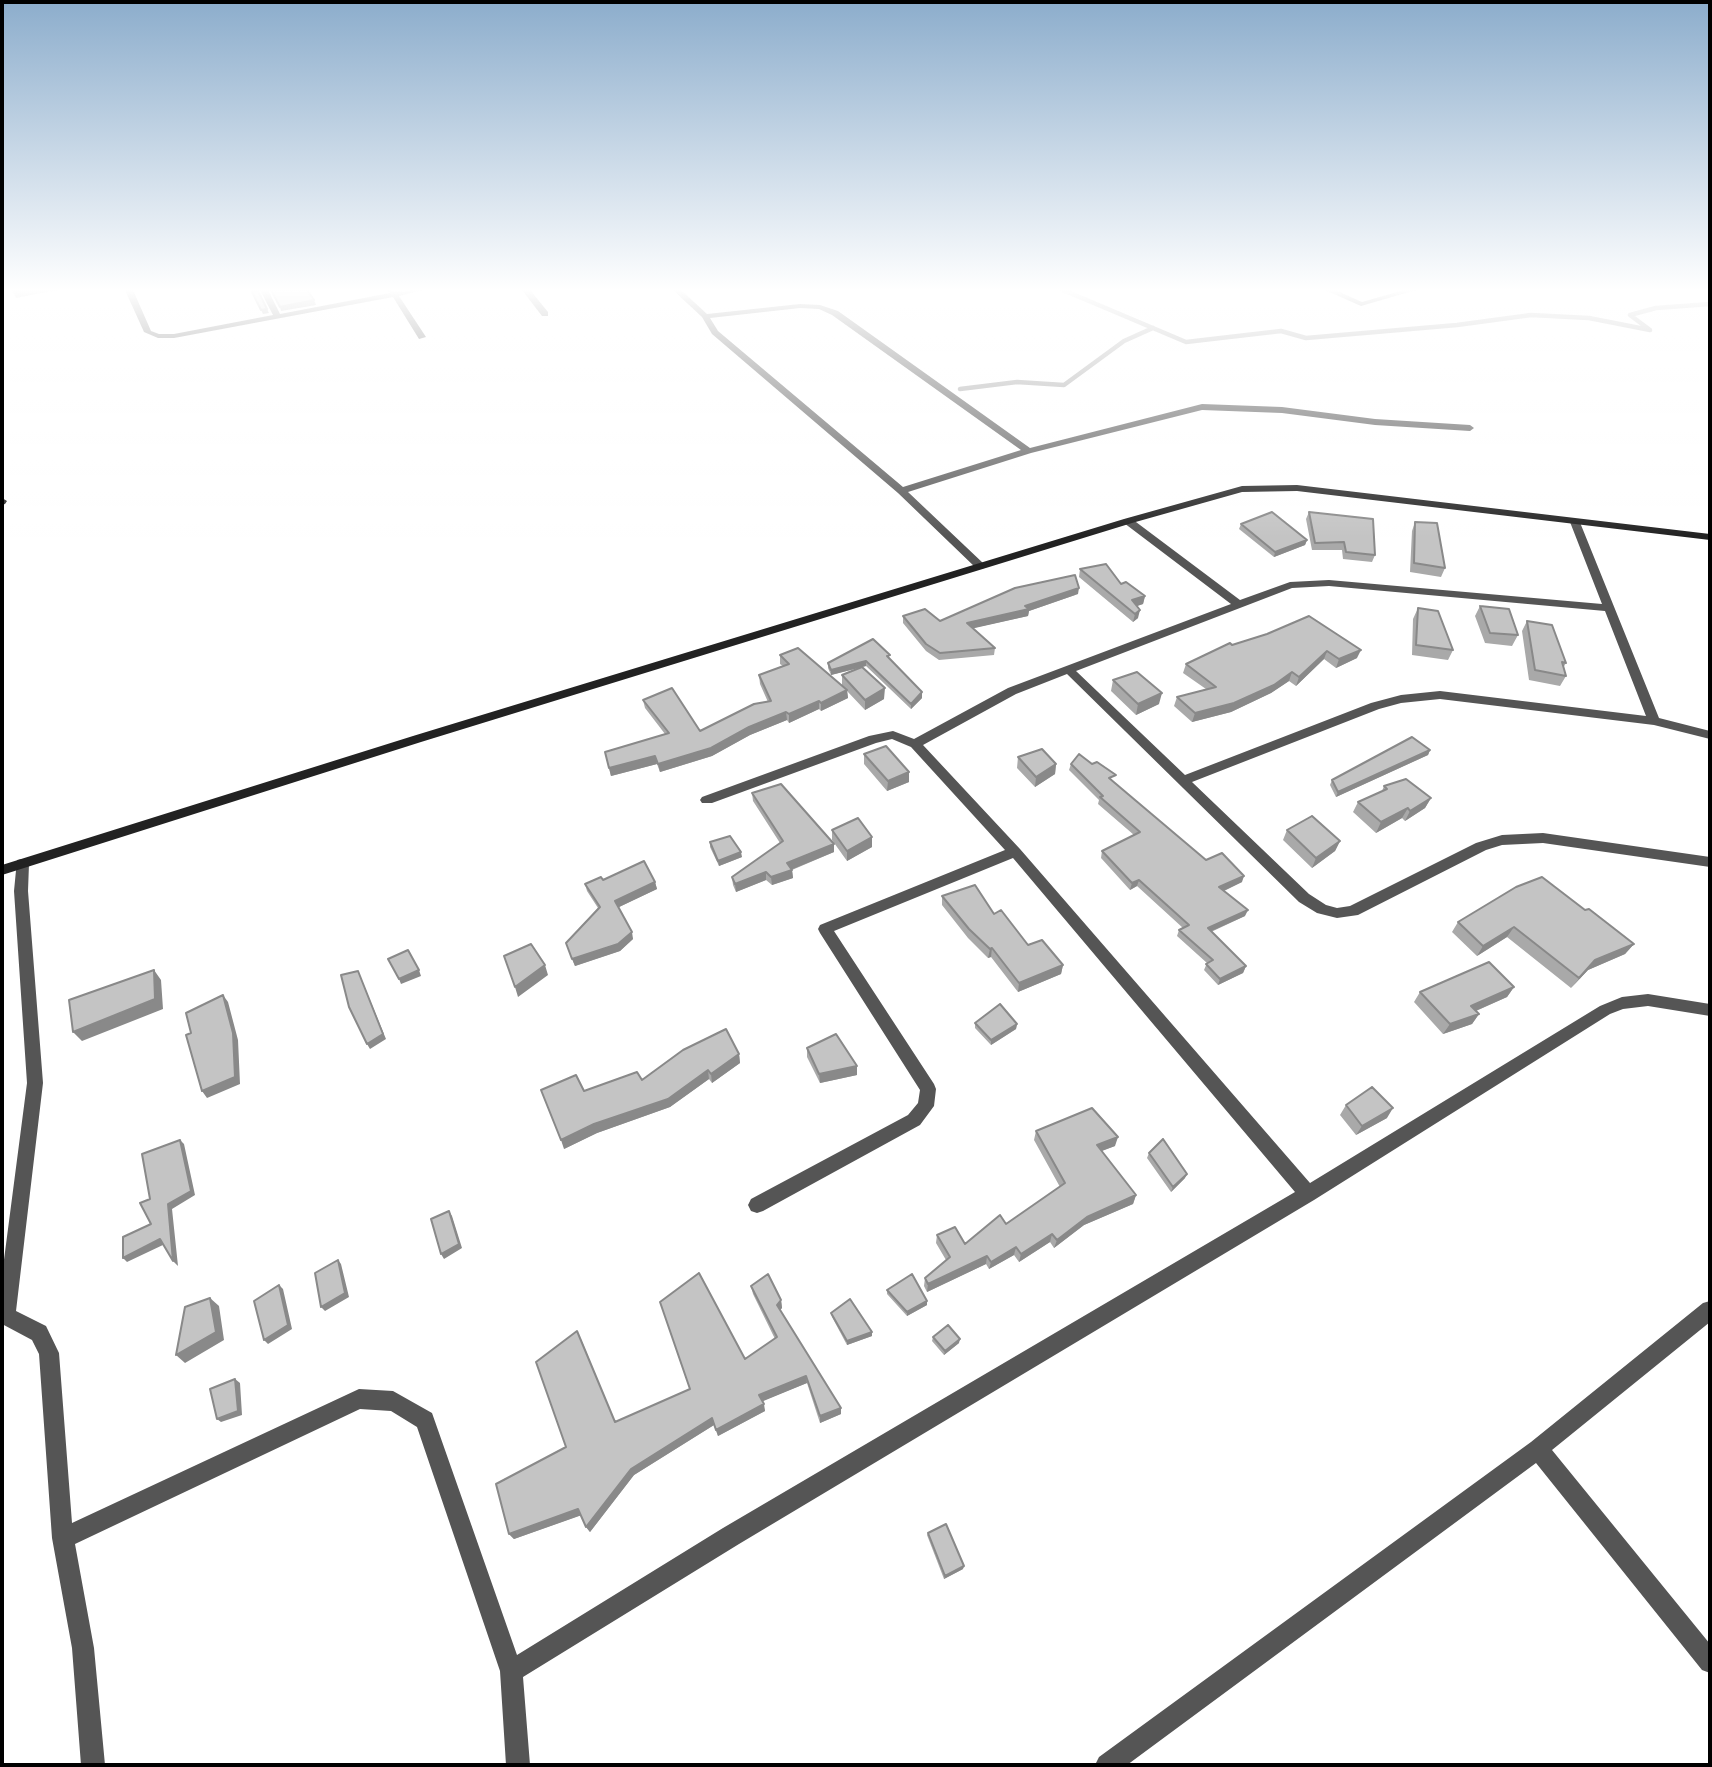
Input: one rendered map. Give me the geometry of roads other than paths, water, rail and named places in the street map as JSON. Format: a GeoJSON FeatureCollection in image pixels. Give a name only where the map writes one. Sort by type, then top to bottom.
{"type":"FeatureCollection","features":[{"type":"Feature","properties":{"kind":"street"},"geometry":{"type":"LineString","coordinates":[[762,372],[901,491],[980,566]]}},
{"type":"Feature","properties":{"kind":"street"},"geometry":{"type":"LineString","coordinates":[[918,372],[1028,452]]}},
{"type":"Feature","properties":{"kind":"street"},"geometry":{"type":"LineString","coordinates":[[901,491],[1028,452],[1185,411],[1224,406],[1469,428]]}},
{"type":"Feature","properties":{"kind":"street"},"geometry":{"type":"LineString","coordinates":[[2,870],[980,566],[1242,489],[1297,488],[1710,537]]}},
{"type":"Feature","properties":{"kind":"street"},"geometry":{"type":"LineString","coordinates":[[1128,521],[1239,605]]}},
{"type":"Feature","properties":{"kind":"street"},"geometry":{"type":"LineString","coordinates":[[1575,522],[1654,721]]}},
{"type":"Feature","properties":{"kind":"street"},"geometry":{"type":"LineString","coordinates":[[915,744],[1012,691],[1290,585],[1310,582],[1608,608]]}},
{"type":"Feature","properties":{"kind":"street"},"geometry":{"type":"LineString","coordinates":[[1069,670],[1304,898],[1322,909],[1337,913],[1353,911],[1481,846],[1502,840],[1544,838],[1710,862]]}},
{"type":"Feature","properties":{"kind":"street"},"geometry":{"type":"LineString","coordinates":[[1185,780],[1376,706],[1401,699],[1440,695],[1654,721],[1710,735]]}},
{"type":"Feature","properties":{"kind":"street"},"geometry":{"type":"LineString","coordinates":[[707,800],[873,739],[892,735],[915,744],[1015,852],[1308,1194]]}},
{"type":"Feature","properties":{"kind":"street"},"geometry":{"type":"LineString","coordinates":[[757,1205],[914,1120],[926,1106],[928,1089],[825,929],[1015,852]]}},
{"type":"Feature","properties":{"kind":"street"},"geometry":{"type":"LineString","coordinates":[[22,864],[21,891],[34,1083],[4,1314],[39,1333],[49,1353],[62,1538],[83,1648],[93,1765]]}},
{"type":"Feature","properties":{"kind":"street"},"geometry":{"type":"LineString","coordinates":[[511,1671],[731,1536],[1308,1194],[1605,1010],[1622,1003],[1648,1000],[1710,1010]]}},
{"type":"Feature","properties":{"kind":"street"},"geometry":{"type":"LineString","coordinates":[[1107,1765],[1538,1450],[1710,1310]]}},
{"type":"Feature","properties":{"kind":"street"},"geometry":{"type":"LineString","coordinates":[[62,1538],[359,1399],[393,1401],[425,1420],[511,1671],[517,1765]]}},
{"type":"Feature","properties":{"kind":"street"},"geometry":{"type":"LineString","coordinates":[[1538,1450],[1710,1662]]}},
{"type":"Feature","properties":{"kind":"waterway"},"geometry":{"type":"LineString","coordinates":[[960,389],[1017,382],[1064,385],[1081,372]]}}]}
